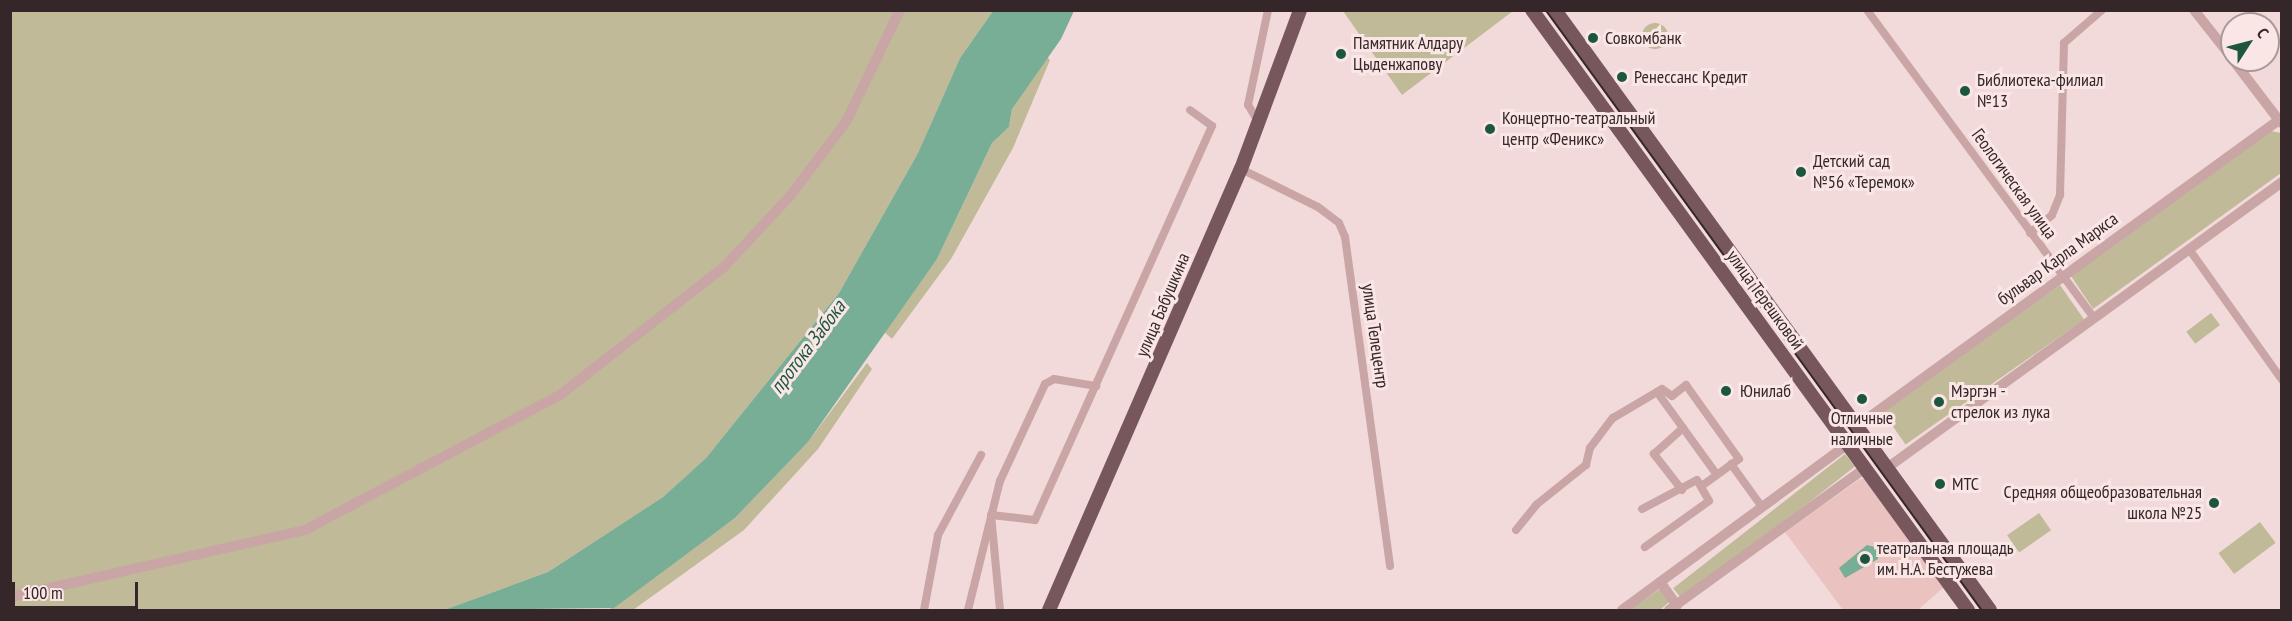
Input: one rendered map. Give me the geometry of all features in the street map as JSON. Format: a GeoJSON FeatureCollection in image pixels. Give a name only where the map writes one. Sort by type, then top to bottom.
{"type":"FeatureCollection","features":[{"type":"Feature","properties":{"kind":"main road","name":"улица Бабушкина"},"geometry":{"type":"LineString","coordinates":[[1049,610],[1241,169],[1300,10]]}},
{"type":"Feature","properties":{"kind":"main road","name":"улица Терешковой"},"geometry":{"type":"LineString","coordinates":[[1532,10],[1967,610]]}},
{"type":"Feature","properties":{"kind":"main road","name":"улица Терешковой"},"geometry":{"type":"LineString","coordinates":[[1555,10],[1986,605]]}},
{"type":"Feature","properties":{"kind":"main road"},"geometry":{"type":"LineString","coordinates":[[1967,610],[1986,605]]}},
{"type":"Feature","properties":{"kind":"street"},"geometry":{"type":"LineString","coordinates":[[10,597],[305,530],[560,395],[725,266],[790,196],[846,122],[900,10]]}},
{"type":"Feature","properties":{"kind":"street"},"geometry":{"type":"LineString","coordinates":[[1259,123],[1248,105],[1268,10]]}},
{"type":"Feature","properties":{"kind":"street","name":"Геологическая улица"},"geometry":{"type":"LineString","coordinates":[[1867,10],[2094,318]]}},
{"type":"Feature","properties":{"kind":"street"},"geometry":{"type":"LineString","coordinates":[[2030,233],[2052,215],[2060,195],[2064,43],[2102,10]]}},
{"type":"Feature","properties":{"kind":"street"},"geometry":{"type":"LineString","coordinates":[[2197,15],[2220,43]]}},
{"type":"Feature","properties":{"kind":"street"},"geometry":{"type":"LineString","coordinates":[[2243,72],[2280,122]]}},
{"type":"Feature","properties":{"kind":"street"},"geometry":{"type":"LineString","coordinates":[[991,515],[1035,520],[1212,126],[1190,110]]}},
{"type":"Feature","properties":{"kind":"street","name":"бульвар Карла Маркса"},"geometry":{"type":"LineString","coordinates":[[1857,426],[2280,122]]}},
{"type":"Feature","properties":{"kind":"street","name":"улица Телецентр"},"geometry":{"type":"LineString","coordinates":[[1241,169],[1318,207],[1339,223],[1345,237],[1390,566]]}},
{"type":"Feature","properties":{"kind":"street"},"geometry":{"type":"LineString","coordinates":[[1887,468],[2282,182]]}},
{"type":"Feature","properties":{"kind":"street"},"geometry":{"type":"LineString","coordinates":[[2189,249],[2282,380]]}},
{"type":"Feature","properties":{"kind":"street"},"geometry":{"type":"LineString","coordinates":[[968,610],[991,515],[1012,449],[1045,384],[1054,379],[1096,386]]}},
{"type":"Feature","properties":{"kind":"street"},"geometry":{"type":"LineString","coordinates":[[1668,399],[1686,385],[1739,459],[1703,485]]}},
{"type":"Feature","properties":{"kind":"street"},"geometry":{"type":"LineString","coordinates":[[1516,530],[1536,505],[1586,465],[1590,448],[1613,418],[1657,392],[1668,399],[1683,428],[1717,475]]}},
{"type":"Feature","properties":{"kind":"street"},"geometry":{"type":"LineString","coordinates":[[1682,490],[1654,453],[1683,428]]}},
{"type":"Feature","properties":{"kind":"street"},"geometry":{"type":"LineString","coordinates":[[1622,610],[1847,445]]}},
{"type":"Feature","properties":{"kind":"street"},"geometry":{"type":"LineString","coordinates":[[924,610],[938,535],[981,455]]}},
{"type":"Feature","properties":{"kind":"street"},"geometry":{"type":"LineString","coordinates":[[1731,464],[1762,507]]}},
{"type":"Feature","properties":{"kind":"street"},"geometry":{"type":"LineString","coordinates":[[1660,582],[1673,608],[1864,469]]}},
{"type":"Feature","properties":{"kind":"street"},"geometry":{"type":"LineString","coordinates":[[1642,509],[1682,490],[1696,480],[1703,485],[1709,501],[1646,547]]}},
{"type":"Feature","properties":{"kind":"street"},"geometry":{"type":"LineString","coordinates":[[991,515],[1000,610]]}},
{"type":"Feature","properties":{"kind":"shaded area"},"geometry":{"type":"Polygon","coordinates":[[[1513,10],[1402,95],[1343,11],[1513,10]]]}},
{"type":"Feature","properties":{"kind":"shaded area"},"geometry":{"type":"Polygon","coordinates":[[[10,11],[993,11],[960,58],[918,153],[839,293],[706,458],[663,497],[548,572],[444,610],[11,610],[10,11]]]}},
{"type":"Feature","properties":{"kind":"shaded area"},"geometry":{"type":"Polygon","coordinates":[[[1655,23],[1664,27],[1668,36],[1664,45],[1655,49],[1646,45],[1642,36],[1646,27],[1655,23]]]}},
{"type":"Feature","properties":{"kind":"shaded area"},"geometry":{"type":"Polygon","coordinates":[[[1046,56],[1050,60],[1013,148],[951,259],[892,339],[884,332],[937,259],[992,143],[1009,127],[1012,109],[1046,56]]]}},
{"type":"Feature","properties":{"kind":"shaded area"},"geometry":{"type":"Polygon","coordinates":[[[2271,131],[2281,133],[2281,173],[2093,309],[2071,276],[2271,131]]]}},
{"type":"Feature","properties":{"kind":"shaded area"},"geometry":{"type":"Polygon","coordinates":[[[2060,285],[2084,319],[1906,444],[1881,410],[2060,285]]]}},
{"type":"Feature","properties":{"kind":"shaded area"},"geometry":{"type":"Polygon","coordinates":[[[2211,313],[2220,325],[2195,344],[2186,332],[2211,313]]]}},
{"type":"Feature","properties":{"kind":"shaded area"},"geometry":{"type":"Polygon","coordinates":[[[867,363],[872,369],[818,449],[744,530],[633,610],[608,610],[735,518],[808,442],[867,363]]]}},
{"type":"Feature","properties":{"kind":"shaded area"},"geometry":{"type":"Polygon","coordinates":[[[1845,454],[1855,467],[1683,601],[1673,588],[1845,454]]]}},
{"type":"Feature","properties":{"kind":"shaded area","name":"театральная площадь им. Н.А. Бестужева"},"geometry":{"type":"Polygon","coordinates":[[[1860,479],[1866,479],[1944,587],[1918,610],[1843,610],[1785,532],[1860,479]]]}},
{"type":"Feature","properties":{"kind":"shaded area"},"geometry":{"type":"Polygon","coordinates":[[[2039,513],[2051,530],[2019,553],[2007,535],[2039,513]]]}},
{"type":"Feature","properties":{"kind":"shaded area"},"geometry":{"type":"Polygon","coordinates":[[[2260,522],[2276,543],[2234,574],[2218,553],[2260,522]]]}},
{"type":"Feature","properties":{"kind":"shaded area"},"geometry":{"type":"Polygon","coordinates":[[[1660,589],[1669,602],[1660,610],[1629,610],[1660,589]]]}},
{"type":"Feature","properties":{"kind":"water","name":"протока Забока"},"geometry":{"type":"Polygon","coordinates":[[[993,11],[1074,11],[1061,39],[1012,109],[1009,127],[992,143],[937,259],[808,442],[735,518],[614,608],[444,610],[548,572],[663,497],[706,458],[839,293],[918,153],[960,58],[993,11]]]}},
{"type":"Feature","properties":{"kind":"water"},"geometry":{"type":"Polygon","coordinates":[[[1867,545],[1878,548],[1878,559],[1845,578],[1839,568],[1867,545]]]}},
{"type":"Feature","properties":{"kind":"tram line"},"geometry":{"type":"LineString","coordinates":[[1546,10],[1982,610]]}},
{"type":"Feature","properties":{"kind":"place","name":"Совкомбанк"},"geometry":{"type":"Point","coordinates":[1593,38]}},
{"type":"Feature","properties":{"kind":"place","name":"Памятник Алдару Цыденжапову"},"geometry":{"type":"Point","coordinates":[1341,54]}},
{"type":"Feature","properties":{"kind":"place","name":"Ренессанс Кредит"},"geometry":{"type":"Point","coordinates":[1622,77]}},
{"type":"Feature","properties":{"kind":"place","name":"Библиотека-филиал №13"},"geometry":{"type":"Point","coordinates":[1965,91]}},
{"type":"Feature","properties":{"kind":"place","name":"Концертно-театральный центр «Феникс»"},"geometry":{"type":"Point","coordinates":[1490,129]}},
{"type":"Feature","properties":{"kind":"place","name":"Детский сад №56 «Теремок»"},"geometry":{"type":"Point","coordinates":[1801,172]}},
{"type":"Feature","properties":{"kind":"place","name":"Юнилаб"},"geometry":{"type":"Point","coordinates":[1726,391]}},
{"type":"Feature","properties":{"kind":"place","name":"Отличные наличные"},"geometry":{"type":"Point","coordinates":[1862,399]}},
{"type":"Feature","properties":{"kind":"place","name":"Мэргэн - стрелок из лука"},"geometry":{"type":"Point","coordinates":[1939,402]}},
{"type":"Feature","properties":{"kind":"place","name":"МТС"},"geometry":{"type":"Point","coordinates":[1940,484]}},
{"type":"Feature","properties":{"kind":"place","name":"Средняя общеобразовательная школа №25"},"geometry":{"type":"Point","coordinates":[2214,503]}},
{"type":"Feature","properties":{"kind":"place","name":"театральная площадь им. Н.А. Бестужева"},"geometry":{"type":"Point","coordinates":[1865,559]}}]}
